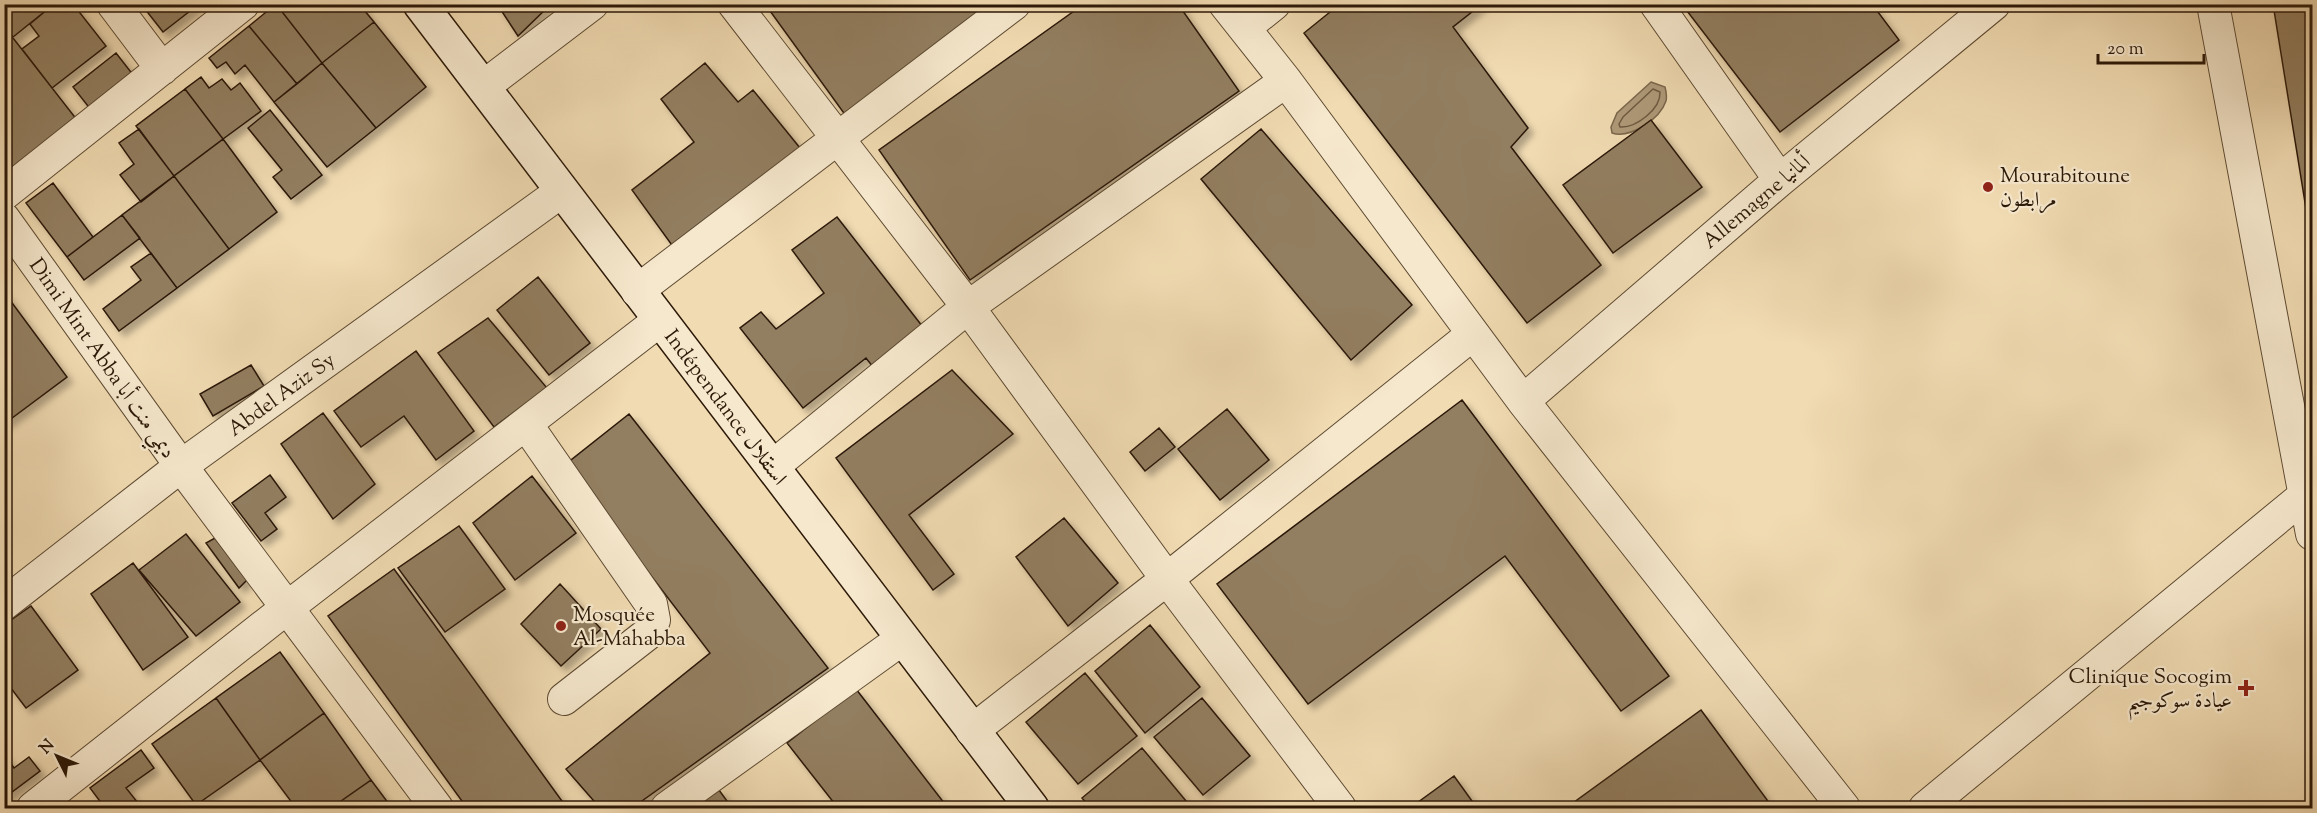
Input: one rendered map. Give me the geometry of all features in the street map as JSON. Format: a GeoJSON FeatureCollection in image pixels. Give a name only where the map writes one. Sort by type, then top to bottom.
{"type":"FeatureCollection","features":[{"type":"Feature","properties":{"kind":"street"},"geometry":{"type":"LineString","coordinates":[[113,4],[162,69]]}},
{"type":"Feature","properties":{"kind":"street"},"geometry":{"type":"LineString","coordinates":[[4,194],[243,4]]}},
{"type":"Feature","properties":{"kind":"street","name":"Indépendance استقلال"},"geometry":{"type":"LineString","coordinates":[[420,4],[1032,808]]}},
{"type":"Feature","properties":{"kind":"street"},"geometry":{"type":"LineString","coordinates":[[483,87],[592,4]]}},
{"type":"Feature","properties":{"kind":"street"},"geometry":{"type":"LineString","coordinates":[[734,4],[968,308],[1167,579],[1340,808]]}},
{"type":"Feature","properties":{"kind":"street"},"geometry":{"type":"LineString","coordinates":[[638,291],[1014,4]]}},
{"type":"Feature","properties":{"kind":"street"},"geometry":{"type":"LineString","coordinates":[[1274,4],[1234,16],[1286,81],[1523,401],[1844,808]]}},
{"type":"Feature","properties":{"kind":"street"},"geometry":{"type":"LineString","coordinates":[[1656,4],[1780,180]]}},
{"type":"Feature","properties":{"kind":"street","name":"Allemagne ألمانيا"},"geometry":{"type":"LineString","coordinates":[[1523,401],[1780,180],[1994,4]]}},
{"type":"Feature","properties":{"kind":"street"},"geometry":{"type":"LineString","coordinates":[[2213,4],[2313,534]]}},
{"type":"Feature","properties":{"kind":"street"},"geometry":{"type":"LineString","coordinates":[[772,467],[968,308],[1286,81]]}},
{"type":"Feature","properties":{"kind":"street","name":"Abdel Aziz Sy"},"geometry":{"type":"LineString","coordinates":[[4,604],[181,466],[562,191]]}},
{"type":"Feature","properties":{"kind":"street","name":"Dimi Mint Abba ديمي منت أبا"},"geometry":{"type":"LineString","coordinates":[[4,219],[181,466],[437,808]]}},
{"type":"Feature","properties":{"kind":"street"},"geometry":{"type":"LineString","coordinates":[[33,808],[660,320]]}},
{"type":"Feature","properties":{"kind":"street"},"geometry":{"type":"LineString","coordinates":[[972,731],[1167,579],[1473,334]]}},
{"type":"Feature","properties":{"kind":"street"},"geometry":{"type":"LineString","coordinates":[[526,424],[651,604],[654,620],[651,632],[564,699]]}},
{"type":"Feature","properties":{"kind":"street"},"geometry":{"type":"LineString","coordinates":[[1925,808],[2304,496]]}},
{"type":"Feature","properties":{"kind":"street"},"geometry":{"type":"LineString","coordinates":[[667,808],[902,639]]}},
{"type":"Feature","properties":{"kind":"water"},"geometry":{"type":"Polygon","coordinates":[[[1651,82],[1665,87],[1666,99],[1663,108],[1644,126],[1627,133],[1612,133],[1611,127],[1617,113],[1651,82]]]}},
{"type":"Feature","properties":{"kind":"building"},"geometry":{"type":"Polygon","coordinates":[[[4,4],[54,4],[13,37],[4,28],[4,4]]]}},
{"type":"Feature","properties":{"kind":"building"},"geometry":{"type":"Polygon","coordinates":[[[54,4],[73,4],[106,46],[52,88],[22,49],[39,36],[30,24],[54,4]]]}},
{"type":"Feature","properties":{"kind":"building"},"geometry":{"type":"Polygon","coordinates":[[[151,4],[199,4],[163,32],[145,9],[151,4]]]}},
{"type":"Feature","properties":{"kind":"building"},"geometry":{"type":"Polygon","coordinates":[[[276,4],[359,4],[374,22],[322,63],[276,4]]]}},
{"type":"Feature","properties":{"kind":"building"},"geometry":{"type":"Polygon","coordinates":[[[276,4],[322,63],[297,84],[249,26],[276,4]]]}},
{"type":"Feature","properties":{"kind":"building"},"geometry":{"type":"Polygon","coordinates":[[[497,4],[551,4],[518,36],[497,4]]]}},
{"type":"Feature","properties":{"kind":"building"},"geometry":{"type":"Polygon","coordinates":[[[765,4],[1001,4],[846,116],[765,4]]]}},
{"type":"Feature","properties":{"kind":"building"},"geometry":{"type":"Polygon","coordinates":[[[1084,4],[1178,4],[1239,91],[970,280],[879,150],[1084,4]]]}},
{"type":"Feature","properties":{"kind":"building"},"geometry":{"type":"Polygon","coordinates":[[[1340,4],[1482,4],[1453,27],[1528,128],[1511,147],[1601,265],[1527,323],[1304,33],[1340,4]]]}},
{"type":"Feature","properties":{"kind":"building"},"geometry":{"type":"Polygon","coordinates":[[[1686,4],[1872,4],[1899,40],[1780,132],[1684,7],[1686,4]]]}},
{"type":"Feature","properties":{"kind":"building"},"geometry":{"type":"Polygon","coordinates":[[[2273,4],[2312,4],[2312,246],[2273,4]]]}},
{"type":"Feature","properties":{"kind":"building"},"geometry":{"type":"Polygon","coordinates":[[[374,22],[426,87],[376,128],[322,63],[374,22]]]}},
{"type":"Feature","properties":{"kind":"building"},"geometry":{"type":"Polygon","coordinates":[[[249,26],[297,84],[274,102],[245,65],[235,74],[226,62],[217,68],[209,58],[249,26]]]}},
{"type":"Feature","properties":{"kind":"building"},"geometry":{"type":"Polygon","coordinates":[[[6,29],[81,125],[4,177],[4,31],[6,29]]]}},
{"type":"Feature","properties":{"kind":"building"},"geometry":{"type":"Polygon","coordinates":[[[116,53],[134,76],[91,110],[73,87],[116,53]]]}},
{"type":"Feature","properties":{"kind":"building"},"geometry":{"type":"Polygon","coordinates":[[[322,63],[376,128],[327,167],[274,102],[322,63]]]}},
{"type":"Feature","properties":{"kind":"building"},"geometry":{"type":"Polygon","coordinates":[[[705,63],[738,102],[753,90],[800,148],[674,248],[632,190],[694,142],[661,99],[705,63]]]}},
{"type":"Feature","properties":{"kind":"building"},"geometry":{"type":"Polygon","coordinates":[[[201,77],[209,88],[222,79],[231,90],[240,83],[261,111],[223,139],[185,89],[201,77]]]}},
{"type":"Feature","properties":{"kind":"building"},"geometry":{"type":"Polygon","coordinates":[[[185,89],[223,139],[174,176],[136,126],[185,89]]]}},
{"type":"Feature","properties":{"kind":"building"},"geometry":{"type":"Polygon","coordinates":[[[270,110],[322,175],[291,199],[273,177],[282,170],[248,128],[270,110]]]}},
{"type":"Feature","properties":{"kind":"building"},"geometry":{"type":"Polygon","coordinates":[[[1651,120],[1702,187],[1613,253],[1563,185],[1651,120]]]}},
{"type":"Feature","properties":{"kind":"building"},"geometry":{"type":"Polygon","coordinates":[[[139,129],[174,176],[141,202],[120,175],[134,164],[119,143],[139,129]]]}},
{"type":"Feature","properties":{"kind":"building"},"geometry":{"type":"Polygon","coordinates":[[[1261,129],[1412,305],[1351,360],[1201,179],[1261,129]]]}},
{"type":"Feature","properties":{"kind":"building"},"geometry":{"type":"Polygon","coordinates":[[[223,139],[277,212],[229,249],[174,176],[223,139]]]}},
{"type":"Feature","properties":{"kind":"building"},"geometry":{"type":"Polygon","coordinates":[[[174,176],[229,249],[177,288],[122,215],[174,176]]]}},
{"type":"Feature","properties":{"kind":"building"},"geometry":{"type":"Polygon","coordinates":[[[53,183],[93,237],[67,257],[26,203],[53,183]]]}},
{"type":"Feature","properties":{"kind":"building"},"geometry":{"type":"Polygon","coordinates":[[[122,215],[140,238],[84,280],[67,257],[122,215]]]}},
{"type":"Feature","properties":{"kind":"building"},"geometry":{"type":"Polygon","coordinates":[[[837,217],[926,331],[877,372],[866,358],[803,408],[740,328],[761,312],[776,329],[824,293],[792,250],[837,217]]]}},
{"type":"Feature","properties":{"kind":"building"},"geometry":{"type":"Polygon","coordinates":[[[151,253],[177,288],[119,331],[103,309],[141,280],[131,267],[151,253]]]}},
{"type":"Feature","properties":{"kind":"building"},"geometry":{"type":"Polygon","coordinates":[[[538,277],[590,343],[549,375],[497,310],[538,277]]]}},
{"type":"Feature","properties":{"kind":"building"},"geometry":{"type":"Polygon","coordinates":[[[4,292],[67,377],[4,424],[4,292]]]}},
{"type":"Feature","properties":{"kind":"building"},"geometry":{"type":"Polygon","coordinates":[[[488,318],[547,388],[494,427],[438,353],[488,318]]]}},
{"type":"Feature","properties":{"kind":"building"},"geometry":{"type":"Polygon","coordinates":[[[416,351],[474,431],[436,460],[404,416],[361,447],[334,411],[416,351]]]}},
{"type":"Feature","properties":{"kind":"building"},"geometry":{"type":"Polygon","coordinates":[[[251,365],[264,386],[213,416],[200,394],[251,365]]]}},
{"type":"Feature","properties":{"kind":"building"},"geometry":{"type":"Polygon","coordinates":[[[952,370],[1013,434],[909,515],[954,574],[933,590],[836,458],[952,370]]]}},
{"type":"Feature","properties":{"kind":"building"},"geometry":{"type":"Polygon","coordinates":[[[1462,400],[1669,676],[1621,711],[1505,556],[1308,704],[1217,584],[1462,400]]]}},
{"type":"Feature","properties":{"kind":"building"},"geometry":{"type":"Polygon","coordinates":[[[1227,409],[1269,460],[1220,500],[1178,449],[1227,409]]]}},
{"type":"Feature","properties":{"kind":"building"},"geometry":{"type":"Polygon","coordinates":[[[323,413],[375,484],[333,519],[281,444],[323,413]]]}},
{"type":"Feature","properties":{"kind":"building"},"geometry":{"type":"Polygon","coordinates":[[[629,414],[828,668],[632,808],[600,808],[566,769],[710,653],[566,464],[629,414]]]}},
{"type":"Feature","properties":{"kind":"building"},"geometry":{"type":"Polygon","coordinates":[[[1159,428],[1175,447],[1145,471],[1130,452],[1159,428]]]}},
{"type":"Feature","properties":{"kind":"building"},"geometry":{"type":"Polygon","coordinates":[[[270,475],[286,497],[265,513],[277,529],[261,541],[232,503],[270,475]]]}},
{"type":"Feature","properties":{"kind":"building"},"geometry":{"type":"Polygon","coordinates":[[[532,476],[576,533],[515,580],[473,523],[532,476]]]}},
{"type":"Feature","properties":{"kind":"building"},"geometry":{"type":"Polygon","coordinates":[[[1064,518],[1118,583],[1068,626],[1016,557],[1064,518]]]}},
{"type":"Feature","properties":{"kind":"building"},"geometry":{"type":"Polygon","coordinates":[[[459,526],[505,589],[445,632],[398,568],[459,526]]]}},
{"type":"Feature","properties":{"kind":"building"},"geometry":{"type":"Polygon","coordinates":[[[186,534],[240,602],[196,636],[139,570],[186,534]]]}},
{"type":"Feature","properties":{"kind":"building"},"geometry":{"type":"Polygon","coordinates":[[[215,538],[247,580],[239,588],[206,543],[215,538]]]}},
{"type":"Feature","properties":{"kind":"building"},"geometry":{"type":"Polygon","coordinates":[[[133,563],[188,637],[143,670],[91,594],[133,563]]]}},
{"type":"Feature","properties":{"kind":"building"},"geometry":{"type":"Polygon","coordinates":[[[394,569],[567,808],[467,808],[328,616],[394,569]]]}},
{"type":"Feature","properties":{"kind":"building","name":"Mosquée Al-Mahabba"},"geometry":{"type":"Polygon","coordinates":[[[560,584],[601,629],[561,666],[521,624],[560,584]]]}},
{"type":"Feature","properties":{"kind":"building"},"geometry":{"type":"Polygon","coordinates":[[[31,606],[78,670],[26,708],[4,679],[4,625],[31,606]]]}},
{"type":"Feature","properties":{"kind":"building"},"geometry":{"type":"Polygon","coordinates":[[[1150,625],[1200,687],[1145,733],[1095,671],[1150,625]]]}},
{"type":"Feature","properties":{"kind":"building"},"geometry":{"type":"Polygon","coordinates":[[[280,652],[324,713],[260,760],[216,698],[280,652]]]}},
{"type":"Feature","properties":{"kind":"building"},"geometry":{"type":"Polygon","coordinates":[[[1085,673],[1137,736],[1078,784],[1026,722],[1085,673]]]}},
{"type":"Feature","properties":{"kind":"building"},"geometry":{"type":"Polygon","coordinates":[[[856,689],[948,808],[838,808],[787,743],[856,689]]]}},
{"type":"Feature","properties":{"kind":"building"},"geometry":{"type":"Polygon","coordinates":[[[216,698],[260,760],[196,805],[152,744],[216,698]]]}},
{"type":"Feature","properties":{"kind":"building"},"geometry":{"type":"Polygon","coordinates":[[[1202,698],[1250,756],[1203,795],[1154,737],[1202,698]]]}},
{"type":"Feature","properties":{"kind":"building"},"geometry":{"type":"Polygon","coordinates":[[[1701,710],[1773,808],[1566,808],[1701,710]]]}},
{"type":"Feature","properties":{"kind":"building"},"geometry":{"type":"Polygon","coordinates":[[[324,713],[371,780],[331,808],[296,808],[260,760],[324,713]]]}},
{"type":"Feature","properties":{"kind":"building"},"geometry":{"type":"Polygon","coordinates":[[[1142,748],[1186,801],[1177,808],[1091,808],[1082,798],[1142,748]]]}},
{"type":"Feature","properties":{"kind":"building"},"geometry":{"type":"Polygon","coordinates":[[[141,750],[154,768],[126,788],[142,808],[105,808],[90,788],[141,750]]]}},
{"type":"Feature","properties":{"kind":"building"},"geometry":{"type":"Polygon","coordinates":[[[4,754],[14,768],[29,757],[40,771],[4,798],[4,754]]]}},
{"type":"Feature","properties":{"kind":"building"},"geometry":{"type":"Polygon","coordinates":[[[1454,776],[1477,808],[1410,808],[1454,776]]]}},
{"type":"Feature","properties":{"kind":"building"},"geometry":{"type":"Polygon","coordinates":[[[371,780],[392,808],[331,808],[371,780]]]}},
{"type":"Feature","properties":{"kind":"building"},"geometry":{"type":"Polygon","coordinates":[[[719,790],[732,808],[694,808],[719,790]]]}},
{"type":"Feature","properties":{"kind":"place","name":"Mourabitoune مرابطون"},"geometry":{"type":"Point","coordinates":[1988,187]}},
{"type":"Feature","properties":{"kind":"place","name":"Mosquée Al-Mahabba"},"geometry":{"type":"Point","coordinates":[561,626]}},
{"type":"Feature","properties":{"kind":"place","name":"Clinique Socogim عيادة سوكوجيم"},"geometry":{"type":"Point","coordinates":[2246,688]}}]}
